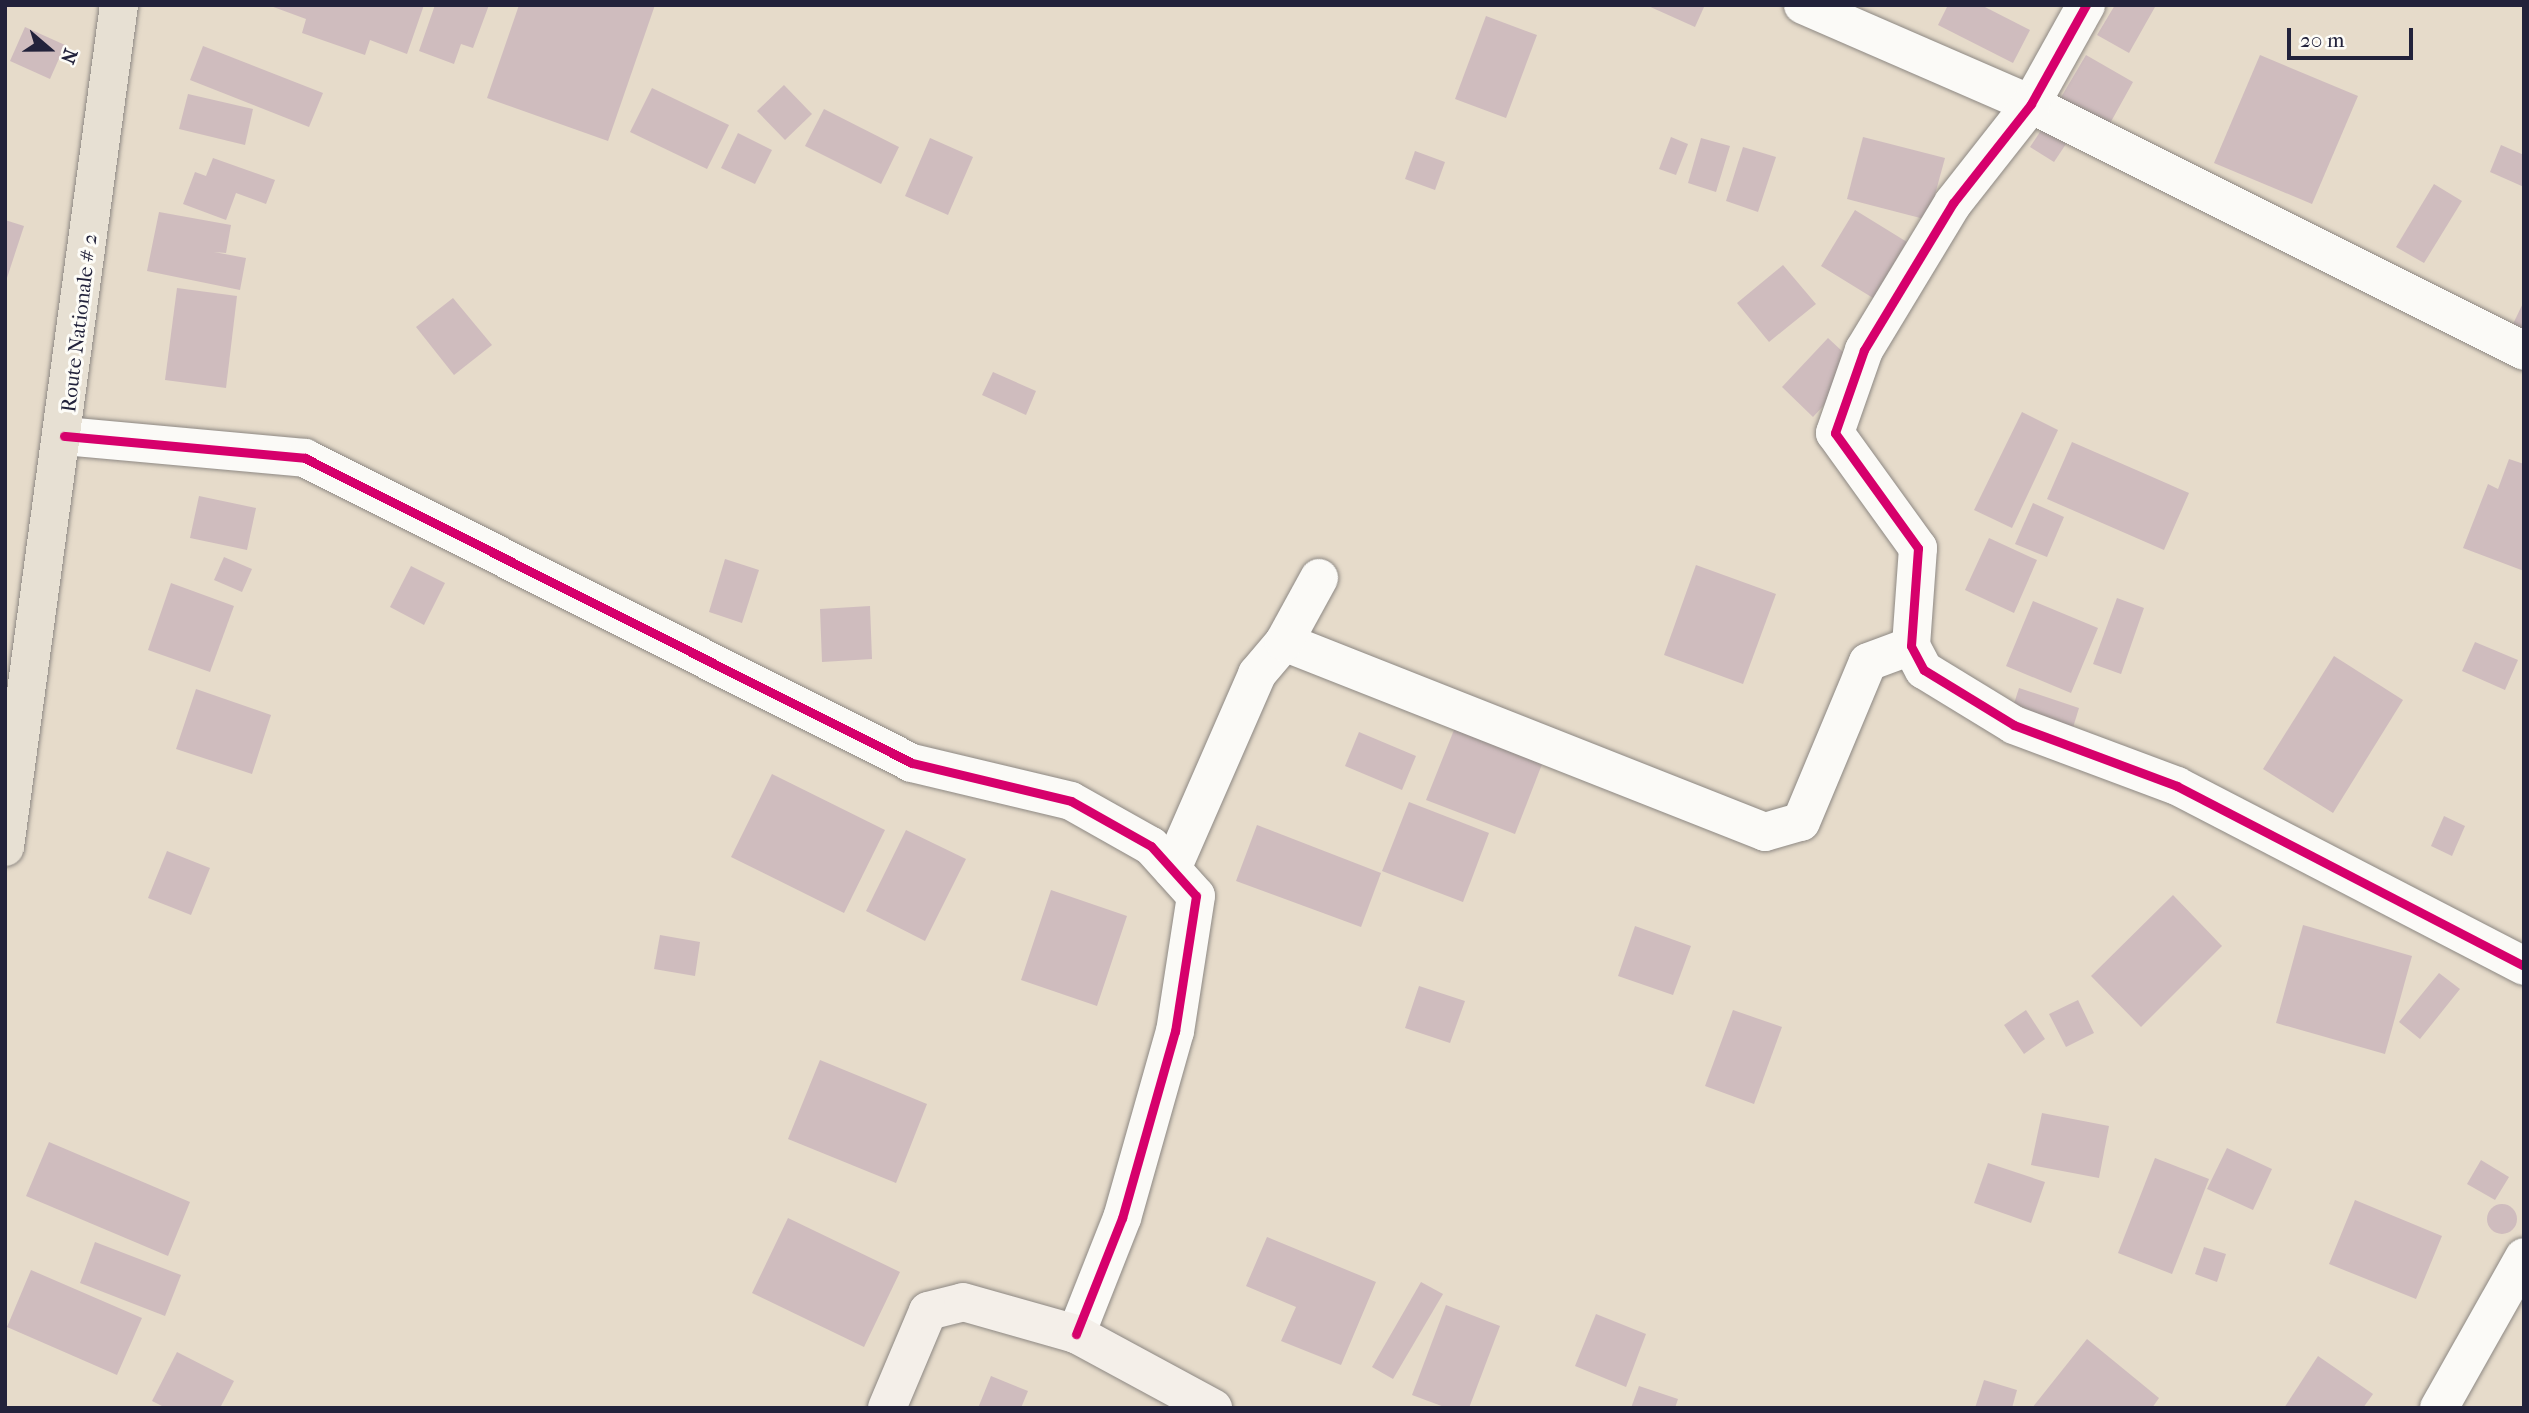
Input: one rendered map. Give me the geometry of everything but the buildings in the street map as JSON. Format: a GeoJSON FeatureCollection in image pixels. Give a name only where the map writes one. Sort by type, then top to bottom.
{"type":"FeatureCollection","features":[{"type":"Feature","properties":{"kind":"main road","name":"Route Nationale # 2"},"geometry":{"type":"LineString","coordinates":[[5,845],[64,436],[118,5]]}},
{"type":"Feature","properties":{"kind":"street"},"geometry":{"type":"LineString","coordinates":[[1803,5],[2031,104],[2524,351]]}},
{"type":"Feature","properties":{"kind":"street"},"geometry":{"type":"LineString","coordinates":[[2086,5],[2031,104],[1953,204],[1864,350],[1835,433],[1918,548],[1912,646],[1924,670],[2014,725],[2177,786],[2524,966]]}},
{"type":"Feature","properties":{"kind":"street"},"geometry":{"type":"LineString","coordinates":[[64,436],[305,458],[912,763],[1070,800],[1151,846],[1196,896],[1175,1031],[1122,1218],[1076,1334]]}},
{"type":"Feature","properties":{"kind":"street"},"geometry":{"type":"LineString","coordinates":[[1172,869],[1256,674],[1284,642],[1319,578]]}},
{"type":"Feature","properties":{"kind":"street"},"geometry":{"type":"LineString","coordinates":[[1284,642],[1765,832],[1801,822],[1868,662],[1912,646]]}},
{"type":"Feature","properties":{"kind":"street"},"geometry":{"type":"LineString","coordinates":[[2439,1408],[2524,1257]]}},
{"type":"Feature","properties":{"kind":"street"},"geometry":{"type":"LineString","coordinates":[[887,1408],[928,1311],[963,1302],[1076,1334],[1213,1408]]}},
{"type":"Feature","properties":{"kind":"cycle path"},"geometry":{"type":"LineString","coordinates":[[2086,5],[2031,104],[1953,203],[1864,350],[1835,433],[1918,548],[1911,646],[1924,670],[2014,725],[2177,786],[2524,966]]}},
{"type":"Feature","properties":{"kind":"cycle path"},"geometry":{"type":"LineString","coordinates":[[64,436],[305,458],[912,763],[1071,801],[1151,846],[1196,896],[1175,1031],[1122,1218],[1076,1334]]}}]}
